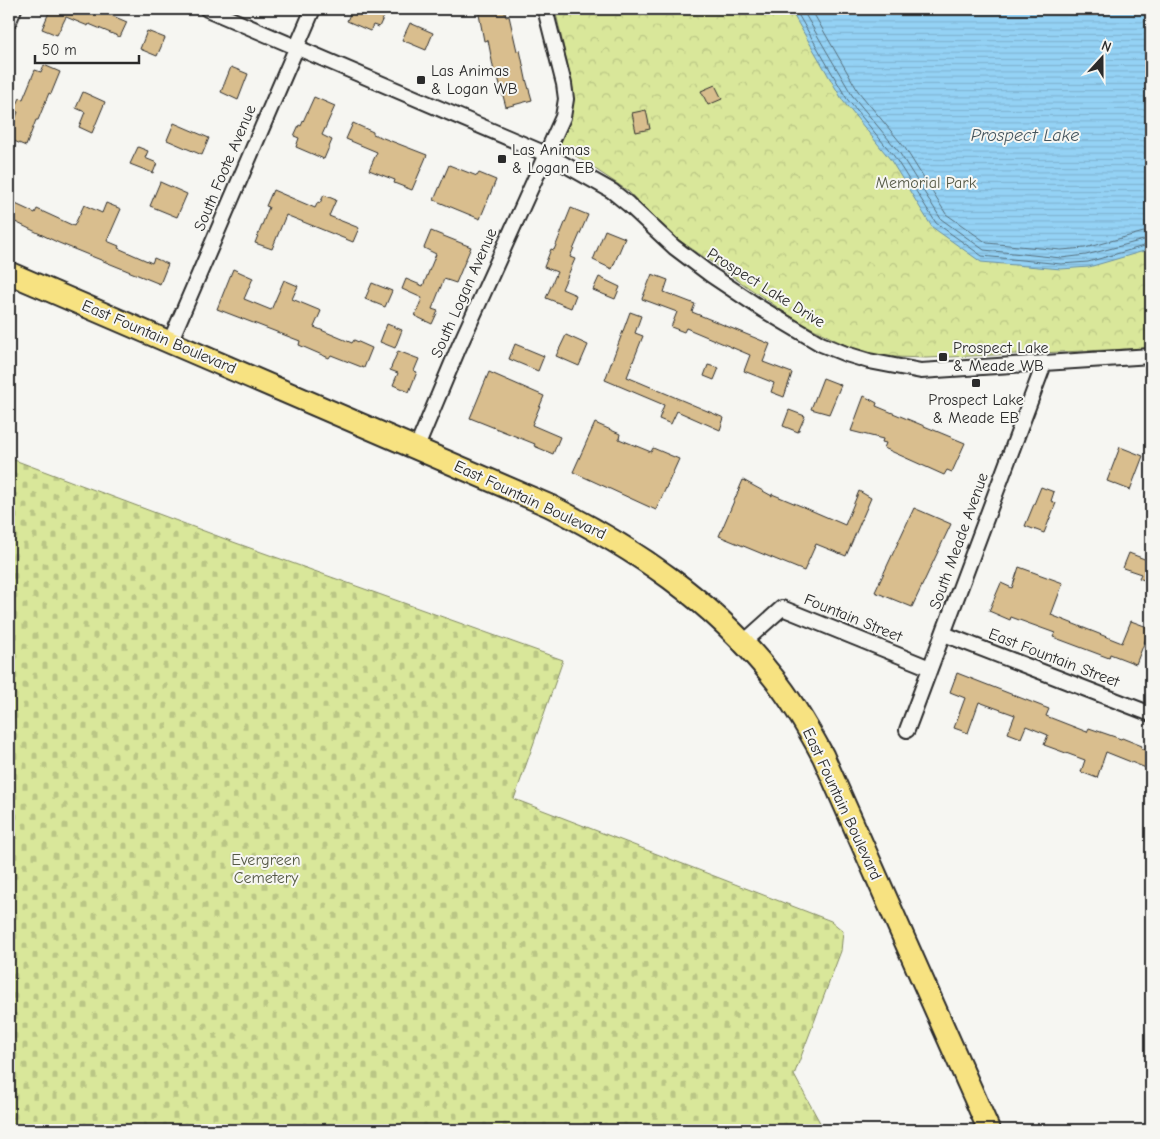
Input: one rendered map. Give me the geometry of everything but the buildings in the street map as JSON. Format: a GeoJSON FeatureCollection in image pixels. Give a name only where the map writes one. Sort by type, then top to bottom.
{"type":"FeatureCollection","features":[{"type":"Feature","properties":{"kind":"main road","name":"East Fountain Boulevard"},"geometry":{"type":"LineString","coordinates":[[9,273],[550,506],[622,545],[654,566],[698,600],[744,643],[773,676],[804,722],[823,756],[989,1130]]}},
{"type":"Feature","properties":{"kind":"street"},"geometry":{"type":"LineString","coordinates":[[9,21],[14,9]]}},
{"type":"Feature","properties":{"kind":"street","name":"Prospect Lake Drive"},"geometry":{"type":"LineString","coordinates":[[207,9],[546,154],[612,192],[628,204],[674,248],[762,310],[821,344],[846,354],[869,361],[921,371],[1151,356]]}},
{"type":"Feature","properties":{"kind":"street","name":"South Foote Avenue"},"geometry":{"type":"LineString","coordinates":[[170,342],[313,9]]}},
{"type":"Feature","properties":{"kind":"street"},"geometry":{"type":"LineString","coordinates":[[545,9],[566,99],[563,117],[546,154]]}},
{"type":"Feature","properties":{"kind":"street","name":"South Logan Avenue"},"geometry":{"type":"LineString","coordinates":[[416,447],[546,154]]}},
{"type":"Feature","properties":{"kind":"street","name":"South Meade Avenue"},"geometry":{"type":"LineString","coordinates":[[907,730],[1044,364]]}},
{"type":"Feature","properties":{"kind":"street","name":"Fountain Street"},"geometry":{"type":"LineString","coordinates":[[744,643],[782,608],[930,668]]}},
{"type":"Feature","properties":{"kind":"street","name":"East Fountain Street"},"geometry":{"type":"LineString","coordinates":[[944,634],[1150,710]]}},
{"type":"Feature","properties":{"kind":"green space","name":"Memorial Park"},"geometry":{"type":"Polygon","coordinates":[[[555,9],[1151,9],[1151,348],[926,358],[895,357],[871,354],[851,348],[796,320],[676,238],[656,221],[628,191],[561,146],[559,140],[569,113],[573,89],[555,9]]]}},
{"type":"Feature","properties":{"kind":"green space","name":"Evergreen Cemetery"},"geometry":{"type":"Polygon","coordinates":[[[9,458],[236,543],[563,660],[514,799],[831,921],[843,931],[841,951],[794,1075],[824,1130],[9,1130],[9,458]]]}},
{"type":"Feature","properties":{"kind":"water","name":"Prospect Lake"},"geometry":{"type":"Polygon","coordinates":[[[790,9],[1151,9],[1151,249],[1089,267],[1061,269],[981,262],[932,227],[890,159],[843,101],[790,9]]]}},
{"type":"Feature","properties":{"kind":"place","name":"Las Animas & Logan WB"},"geometry":{"type":"Point","coordinates":[421,80]}},
{"type":"Feature","properties":{"kind":"place","name":"Las Animas & Logan EB"},"geometry":{"type":"Point","coordinates":[502,159]}},
{"type":"Feature","properties":{"kind":"place","name":"Prospect Lake & Meade WB"},"geometry":{"type":"Point","coordinates":[943,357]}},
{"type":"Feature","properties":{"kind":"place","name":"Prospect Lake & Meade EB"},"geometry":{"type":"Point","coordinates":[976,383]}}]}
